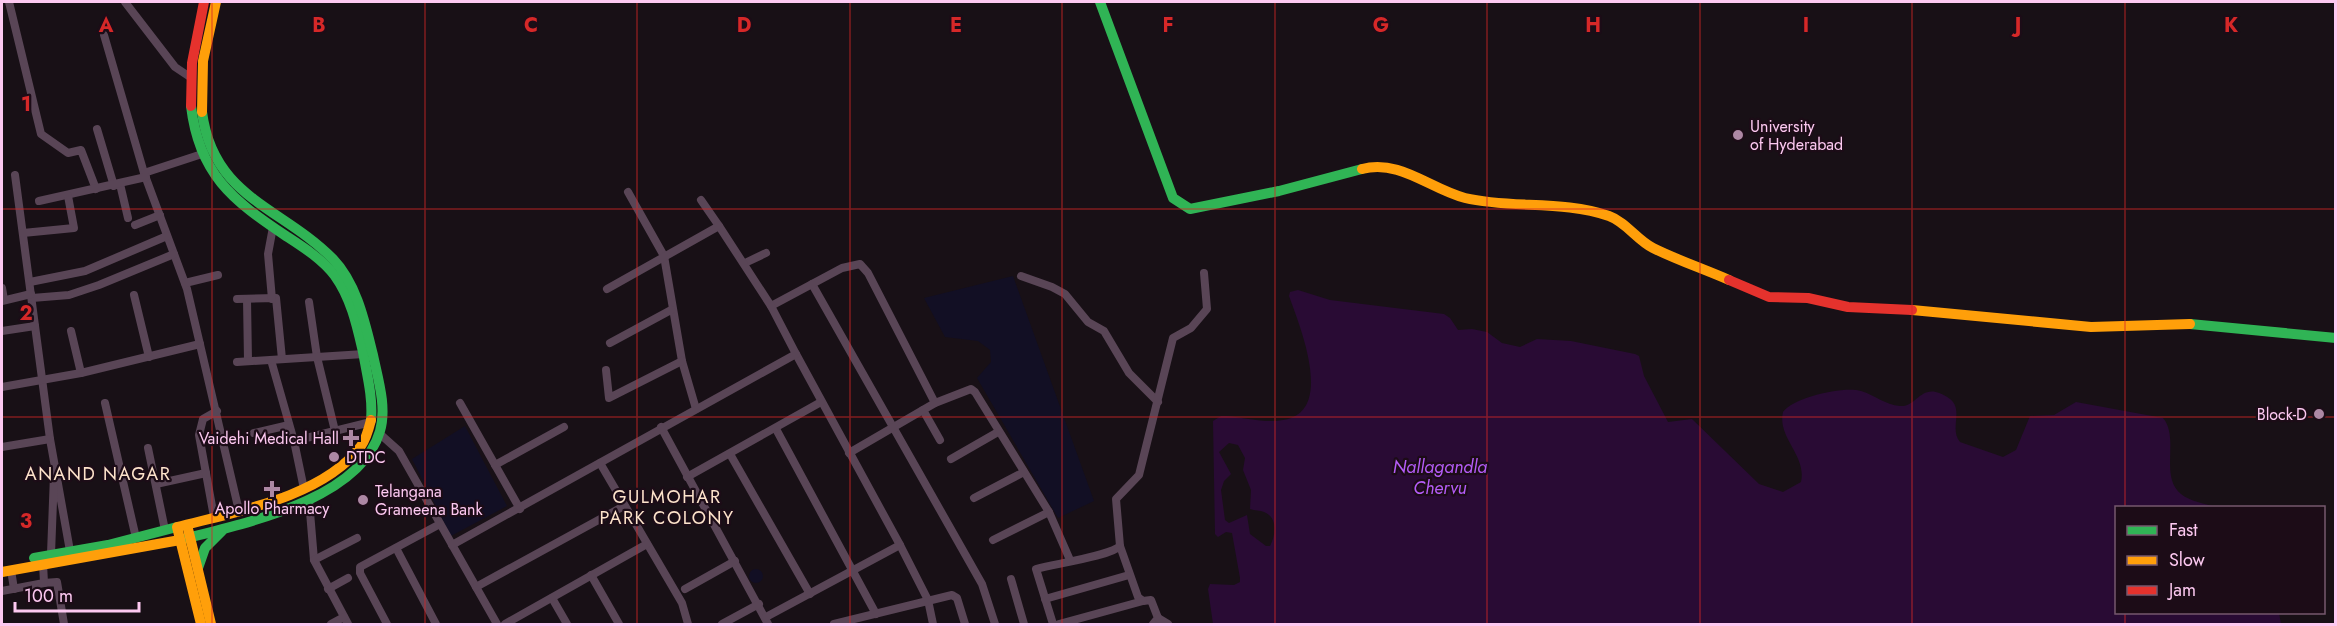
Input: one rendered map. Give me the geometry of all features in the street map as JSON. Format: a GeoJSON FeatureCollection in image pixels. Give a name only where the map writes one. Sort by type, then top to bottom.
{"type":"FeatureCollection","features":[{"type":"Feature","properties":{"kind":"main road"},"geometry":{"type":"LineString","coordinates":[[5,569],[70,551],[136,538],[285,498],[304,489],[351,456],[364,438],[371,422],[371,402],[364,354],[339,281],[317,258],[227,191],[207,166],[202,154],[192,122],[190,77],[204,2]]}},
{"type":"Feature","properties":{"kind":"main road"},"geometry":{"type":"LineString","coordinates":[[47,559],[112,554],[185,539],[309,500],[344,480],[360,465],[380,434],[382,414],[372,352],[346,278],[324,251],[249,197],[222,170],[207,136],[201,102],[202,78],[216,2]]}},
{"type":"Feature","properties":{"kind":"main road"},"geometry":{"type":"LineString","coordinates":[[1100,2],[1173,198],[1180,205],[1190,209],[1280,191],[1369,167],[1398,168],[1441,190],[1466,198],[1540,207],[1578,207],[1612,217],[1651,247],[1769,297],[1808,298],[1848,307],[1907,309],[2091,327],[2175,323],[2241,327],[2336,338]]}},
{"type":"Feature","properties":{"kind":"main road"},"geometry":{"type":"LineString","coordinates":[[182,526],[201,624]]}},
{"type":"Feature","properties":{"kind":"main road"},"geometry":{"type":"LineString","coordinates":[[198,570],[205,548],[227,527]]}},
{"type":"Feature","properties":{"kind":"main road"},"geometry":{"type":"LineString","coordinates":[[185,539],[198,570],[211,624]]}},
{"type":"Feature","properties":{"kind":"street"},"geometry":{"type":"LineString","coordinates":[[9,2],[40,134],[68,153],[81,150],[96,189]]}},
{"type":"Feature","properties":{"kind":"street"},"geometry":{"type":"LineString","coordinates":[[125,2],[175,67],[190,77]]}},
{"type":"Feature","properties":{"kind":"street"},"geometry":{"type":"LineString","coordinates":[[104,34],[145,175],[185,283],[239,511]]}},
{"type":"Feature","properties":{"kind":"street"},"geometry":{"type":"LineString","coordinates":[[97,129],[128,218]]}},
{"type":"Feature","properties":{"kind":"street"},"geometry":{"type":"LineString","coordinates":[[39,201],[117,185],[202,154]]}},
{"type":"Feature","properties":{"kind":"street"},"geometry":{"type":"LineString","coordinates":[[15,175],[50,439],[70,551]]}},
{"type":"Feature","properties":{"kind":"street"},"geometry":{"type":"LineString","coordinates":[[628,192],[664,256],[671,310],[682,361],[696,409]]}},
{"type":"Feature","properties":{"kind":"street"},"geometry":{"type":"LineString","coordinates":[[23,233],[74,228],[68,196]]}},
{"type":"Feature","properties":{"kind":"street"},"geometry":{"type":"LineString","coordinates":[[701,200],[745,263],[771,306],[900,545],[928,600],[933,624]]}},
{"type":"Feature","properties":{"kind":"street"},"geometry":{"type":"LineString","coordinates":[[135,225],[160,215]]}},
{"type":"Feature","properties":{"kind":"street"},"geometry":{"type":"LineString","coordinates":[[607,289],[719,226]]}},
{"type":"Feature","properties":{"kind":"street"},"geometry":{"type":"LineString","coordinates":[[272,299],[268,254],[273,227]]}},
{"type":"Feature","properties":{"kind":"street"},"geometry":{"type":"LineString","coordinates":[[30,282],[85,271],[167,236]]}},
{"type":"Feature","properties":{"kind":"street"},"geometry":{"type":"LineString","coordinates":[[745,263],[766,253]]}},
{"type":"Feature","properties":{"kind":"street"},"geometry":{"type":"LineString","coordinates":[[2,288],[3,300],[79,292],[174,254]]}},
{"type":"Feature","properties":{"kind":"street"},"geometry":{"type":"LineString","coordinates":[[771,306],[848,265],[855,263],[862,267],[935,403]]}},
{"type":"Feature","properties":{"kind":"street"},"geometry":{"type":"LineString","coordinates":[[1143,601],[1129,575],[1120,546],[1116,499],[1138,475],[1173,338],[1191,328],[1207,309],[1204,273]]}},
{"type":"Feature","properties":{"kind":"street"},"geometry":{"type":"LineString","coordinates":[[185,283],[218,275]]}},
{"type":"Feature","properties":{"kind":"street"},"geometry":{"type":"LineString","coordinates":[[1021,276],[1065,294],[1088,322],[1104,331],[1129,373],[1158,402]]}},
{"type":"Feature","properties":{"kind":"street"},"geometry":{"type":"LineString","coordinates":[[812,284],[982,584],[995,624]]}},
{"type":"Feature","properties":{"kind":"street"},"geometry":{"type":"LineString","coordinates":[[134,295],[149,357]]}},
{"type":"Feature","properties":{"kind":"street"},"geometry":{"type":"LineString","coordinates":[[237,299],[276,298],[282,359]]}},
{"type":"Feature","properties":{"kind":"street"},"geometry":{"type":"LineString","coordinates":[[247,299],[248,361]]}},
{"type":"Feature","properties":{"kind":"street"},"geometry":{"type":"LineString","coordinates":[[309,302],[317,357],[335,431]]}},
{"type":"Feature","properties":{"kind":"street"},"geometry":{"type":"LineString","coordinates":[[610,343],[671,310]]}},
{"type":"Feature","properties":{"kind":"street"},"geometry":{"type":"LineString","coordinates":[[2,331],[35,326]]}},
{"type":"Feature","properties":{"kind":"street"},"geometry":{"type":"LineString","coordinates":[[71,331],[81,374]]}},
{"type":"Feature","properties":{"kind":"street"},"geometry":{"type":"LineString","coordinates":[[2,387],[81,374],[200,344]]}},
{"type":"Feature","properties":{"kind":"street"},"geometry":{"type":"LineString","coordinates":[[237,362],[364,354]]}},
{"type":"Feature","properties":{"kind":"street"},"geometry":{"type":"LineString","coordinates":[[452,545],[796,354]]}},
{"type":"Feature","properties":{"kind":"street"},"geometry":{"type":"LineString","coordinates":[[271,360],[294,441],[304,489]]}},
{"type":"Feature","properties":{"kind":"street"},"geometry":{"type":"LineString","coordinates":[[606,370],[609,398],[682,361]]}},
{"type":"Feature","properties":{"kind":"street"},"geometry":{"type":"LineString","coordinates":[[849,453],[935,403],[970,389],[975,392],[1049,512],[1070,560]]}},
{"type":"Feature","properties":{"kind":"street"},"geometry":{"type":"LineString","coordinates":[[687,477],[821,402]]}},
{"type":"Feature","properties":{"kind":"street"},"geometry":{"type":"LineString","coordinates":[[105,403],[136,538]]}},
{"type":"Feature","properties":{"kind":"street"},"geometry":{"type":"LineString","coordinates":[[460,403],[520,509]]}},
{"type":"Feature","properties":{"kind":"street"},"geometry":{"type":"LineString","coordinates":[[923,410],[940,440]]}},
{"type":"Feature","properties":{"kind":"street"},"geometry":{"type":"LineString","coordinates":[[214,517],[199,435],[203,419],[217,411]]}},
{"type":"Feature","properties":{"kind":"street"},"geometry":{"type":"LineString","coordinates":[[294,441],[371,422]]}},
{"type":"Feature","properties":{"kind":"street"},"geometry":{"type":"LineString","coordinates":[[254,433],[289,425]]}},
{"type":"Feature","properties":{"kind":"street"},"geometry":{"type":"LineString","coordinates":[[495,465],[564,427]]}},
{"type":"Feature","properties":{"kind":"street"},"geometry":{"type":"LineString","coordinates":[[661,427],[767,621],[810,594],[900,545]]}},
{"type":"Feature","properties":{"kind":"street"},"geometry":{"type":"LineString","coordinates":[[776,429],[876,614]]}},
{"type":"Feature","properties":{"kind":"street"},"geometry":{"type":"LineString","coordinates":[[951,459],[998,432]]}},
{"type":"Feature","properties":{"kind":"street"},"geometry":{"type":"LineString","coordinates":[[380,434],[399,451],[498,624]]}},
{"type":"Feature","properties":{"kind":"street"},"geometry":{"type":"LineString","coordinates":[[2,447],[50,439]]}},
{"type":"Feature","properties":{"kind":"street"},"geometry":{"type":"LineString","coordinates":[[148,448],[165,530]]}},
{"type":"Feature","properties":{"kind":"street"},"geometry":{"type":"LineString","coordinates":[[730,454],[810,594]]}},
{"type":"Feature","properties":{"kind":"street"},"geometry":{"type":"LineString","coordinates":[[600,463],[682,603],[688,624]]}},
{"type":"Feature","properties":{"kind":"street"},"geometry":{"type":"LineString","coordinates":[[44,583],[55,468]]}},
{"type":"Feature","properties":{"kind":"street"},"geometry":{"type":"LineString","coordinates":[[974,498],[1024,472]]}},
{"type":"Feature","properties":{"kind":"street"},"geometry":{"type":"LineString","coordinates":[[156,484],[206,473]]}},
{"type":"Feature","properties":{"kind":"street"},"geometry":{"type":"LineString","coordinates":[[309,500],[314,560],[346,621],[331,624]]}},
{"type":"Feature","properties":{"kind":"street"},"geometry":{"type":"LineString","coordinates":[[476,587],[624,506]]}},
{"type":"Feature","properties":{"kind":"street"},"geometry":{"type":"LineString","coordinates":[[993,540],[1049,512]]}},
{"type":"Feature","properties":{"kind":"street"},"geometry":{"type":"LineString","coordinates":[[387,624],[359,569],[363,564],[440,524]]}},
{"type":"Feature","properties":{"kind":"street"},"geometry":{"type":"LineString","coordinates":[[314,560],[357,538]]}},
{"type":"Feature","properties":{"kind":"street"},"geometry":{"type":"LineString","coordinates":[[505,624],[647,544]]}},
{"type":"Feature","properties":{"kind":"street"},"geometry":{"type":"LineString","coordinates":[[1026,573],[1036,568],[1088,558],[1115,550],[1120,546]]}},
{"type":"Feature","properties":{"kind":"street"},"geometry":{"type":"LineString","coordinates":[[396,548],[436,624]]}},
{"type":"Feature","properties":{"kind":"street"},"geometry":{"type":"LineString","coordinates":[[685,589],[735,561]]}},
{"type":"Feature","properties":{"kind":"street"},"geometry":{"type":"LineString","coordinates":[[1036,568],[1053,624]]}},
{"type":"Feature","properties":{"kind":"street"},"geometry":{"type":"LineString","coordinates":[[5,569],[14,589]]}},
{"type":"Feature","properties":{"kind":"street"},"geometry":{"type":"LineString","coordinates":[[591,575],[619,624]]}},
{"type":"Feature","properties":{"kind":"street"},"geometry":{"type":"LineString","coordinates":[[1045,598],[1129,575]]}},
{"type":"Feature","properties":{"kind":"street"},"geometry":{"type":"LineString","coordinates":[[328,589],[348,578]]}},
{"type":"Feature","properties":{"kind":"street"},"geometry":{"type":"LineString","coordinates":[[1011,579],[1024,624]]}},
{"type":"Feature","properties":{"kind":"street"},"geometry":{"type":"LineString","coordinates":[[2,591],[57,582],[64,624]]}},
{"type":"Feature","properties":{"kind":"street"},"geometry":{"type":"LineString","coordinates":[[839,624],[955,595],[964,624]]}},
{"type":"Feature","properties":{"kind":"street"},"geometry":{"type":"LineString","coordinates":[[552,598],[567,624]]}},
{"type":"Feature","properties":{"kind":"street"},"geometry":{"type":"LineString","coordinates":[[1059,624],[1151,600],[1155,621],[1168,624]]}},
{"type":"Feature","properties":{"kind":"street"},"geometry":{"type":"LineString","coordinates":[[722,624],[759,604]]}},
{"type":"Feature","properties":{"kind":"shaded area"},"geometry":{"type":"Polygon","coordinates":[[[1013,276],[1094,501],[1058,518],[977,378],[991,362],[990,350],[978,341],[945,337],[924,298],[1013,276]]]}},
{"type":"Feature","properties":{"kind":"shaded area"},"geometry":{"type":"Polygon","coordinates":[[[465,426],[507,506],[451,536],[412,459],[465,426]]]}},
{"type":"Feature","properties":{"kind":"shaded area"},"geometry":{"type":"Polygon","coordinates":[[[756,569],[761,571],[763,576],[761,581],[756,583],[751,581],[749,576],[751,571],[756,569]]]}},
{"type":"Feature","properties":{"kind":"water","name":"Nallagandla Chervu"},"geometry":{"type":"Polygon","coordinates":[[[1298,290],[1330,300],[1444,314],[1450,318],[1458,330],[1472,329],[1487,332],[1502,343],[1520,347],[1537,339],[1571,341],[1635,354],[1639,356],[1644,376],[1668,422],[1692,419],[1759,484],[1783,492],[1801,482],[1802,472],[1784,430],[1783,412],[1808,397],[1832,391],[1861,391],[1900,406],[1911,403],[1926,393],[1940,393],[1954,403],[1956,431],[1960,442],[2003,457],[2016,450],[2030,416],[2054,415],[2076,402],[2163,418],[2170,436],[2171,477],[2175,486],[2188,499],[2212,506],[2115,506],[2115,614],[2279,614],[2281,624],[1213,624],[1208,589],[1210,584],[1234,585],[1240,582],[1240,578],[1232,533],[1226,532],[1218,537],[1215,534],[1213,421],[1221,416],[1268,421],[1284,420],[1303,410],[1309,397],[1311,380],[1309,362],[1289,296],[1290,292],[1298,290]],[[1229,443],[1219,452],[1231,474],[1224,481],[1221,490],[1225,520],[1229,523],[1247,515],[1250,534],[1266,546],[1270,546],[1274,537],[1274,522],[1269,514],[1250,509],[1251,490],[1243,470],[1245,458],[1238,445],[1229,443]]]}},
{"type":"Feature","properties":{"kind":"traffic: fast"},"geometry":{"type":"LineString","coordinates":[[1100,2],[1173,198],[1190,209],[1279,191],[1362,169]]}},
{"type":"Feature","properties":{"kind":"traffic: fast"},"geometry":{"type":"LineString","coordinates":[[191,106],[195,130],[202,150],[210,168],[221,183],[249,210],[318,259],[341,285],[353,312],[363,352],[370,394],[371,420]]}},
{"type":"Feature","properties":{"kind":"traffic: fast"},"geometry":{"type":"LineString","coordinates":[[180,540],[265,517],[324,492],[349,475],[368,455],[380,431],[383,412],[367,330],[348,280],[333,259],[313,241],[252,198],[235,183],[220,164],[209,141],[202,112]]}},
{"type":"Feature","properties":{"kind":"traffic: fast"},"geometry":{"type":"LineString","coordinates":[[2190,324],[2336,338]]}},
{"type":"Feature","properties":{"kind":"traffic: fast"},"geometry":{"type":"LineString","coordinates":[[34,558],[108,545],[177,527]]}},
{"type":"Feature","properties":{"kind":"traffic: fast"},"geometry":{"type":"LineString","coordinates":[[198,568],[205,548],[222,531]]}},
{"type":"Feature","properties":{"kind":"traffic: slow"},"geometry":{"type":"LineString","coordinates":[[202,112],[203,61],[216,2]]}},
{"type":"Feature","properties":{"kind":"traffic: slow"},"geometry":{"type":"LineString","coordinates":[[1362,169],[1376,167],[1402,171],[1465,198],[1574,208],[1609,216],[1621,222],[1653,248],[1729,280]]}},
{"type":"Feature","properties":{"kind":"traffic: slow"},"geometry":{"type":"LineString","coordinates":[[1912,310],[2091,327],[2190,324]]}},
{"type":"Feature","properties":{"kind":"traffic: slow"},"geometry":{"type":"LineString","coordinates":[[201,624],[177,527],[276,500],[324,478],[345,464],[361,446],[371,420]]}},
{"type":"Feature","properties":{"kind":"traffic: slow"},"geometry":{"type":"LineString","coordinates":[[188,529],[211,624]]}},
{"type":"Feature","properties":{"kind":"traffic: slow"},"geometry":{"type":"LineString","coordinates":[[2,572],[180,540]]}},
{"type":"Feature","properties":{"kind":"traffic: jam"},"geometry":{"type":"LineString","coordinates":[[191,106],[192,63],[204,2]]}},
{"type":"Feature","properties":{"kind":"traffic: jam"},"geometry":{"type":"LineString","coordinates":[[1729,280],[1769,297],[1808,298],[1848,307],[1912,310]]}},
{"type":"Feature","properties":{"kind":"place","name":"University of Hyderabad"},"geometry":{"type":"Point","coordinates":[1738,135]}},
{"type":"Feature","properties":{"kind":"place","name":"Block-D"},"geometry":{"type":"Point","coordinates":[2319,414]}},
{"type":"Feature","properties":{"kind":"place","name":"Vaidehi Medical Hall"},"geometry":{"type":"Point","coordinates":[351,438]}},
{"type":"Feature","properties":{"kind":"place","name":"DTDC"},"geometry":{"type":"Point","coordinates":[334,457]}},
{"type":"Feature","properties":{"kind":"place","name":"Apollo Pharmacy"},"geometry":{"type":"Point","coordinates":[272,489]}},
{"type":"Feature","properties":{"kind":"place","name":"Telangana Grameena Bank"},"geometry":{"type":"Point","coordinates":[363,500]}},
{"type":"Feature","properties":{"kind":"district","name":"ANAND NAGAR"},"geometry":{"type":"Point","coordinates":[98,474]}},
{"type":"Feature","properties":{"kind":"district","name":"GULMOHAR PARK COLONY"},"geometry":{"type":"Point","coordinates":[667,507]}}]}
